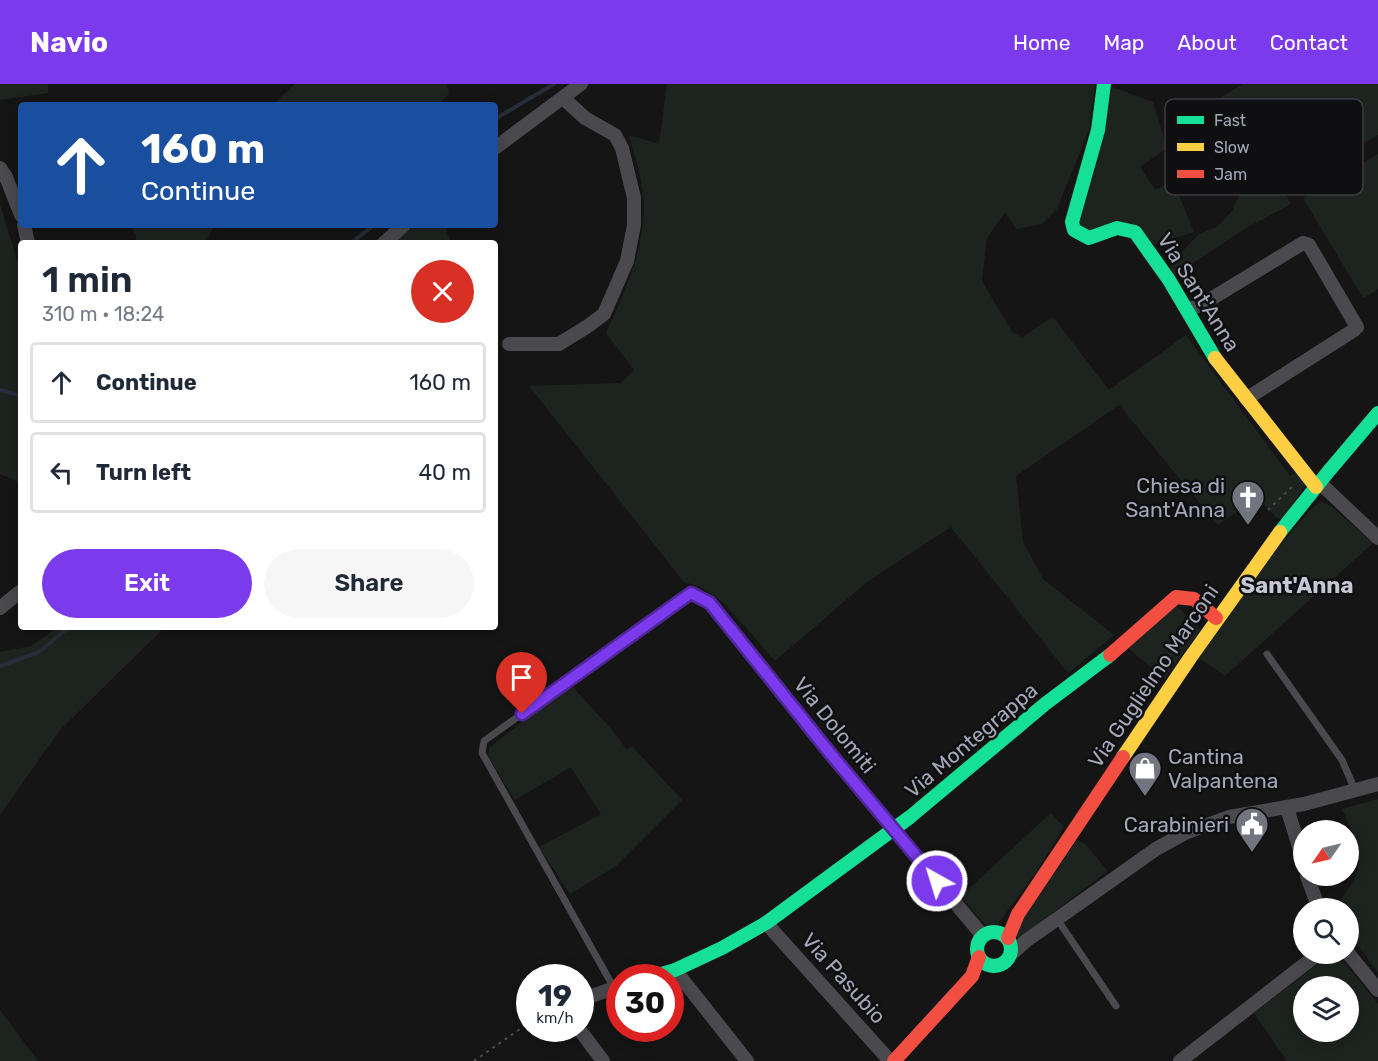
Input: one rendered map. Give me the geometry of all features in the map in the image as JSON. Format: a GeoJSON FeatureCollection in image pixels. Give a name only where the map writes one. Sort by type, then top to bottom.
{"type":"FeatureCollection","features":[{"type":"Feature","properties":{"kind":"street"},"geometry":{"type":"LineString","coordinates":[[498,146],[581,84]]}},
{"type":"Feature","properties":{"kind":"street","name":"Via Sant'Anna"},"geometry":{"type":"LineString","coordinates":[[1104,84],[1098,130],[1072,222],[1074,230],[1089,238],[1117,228],[1135,232],[1157,261],[1218,363],[1305,474],[1318,485]]}},
{"type":"Feature","properties":{"kind":"street"},"geometry":{"type":"LineString","coordinates":[[509,344],[559,344],[588,326],[604,314],[627,261],[634,225],[634,198],[622,148],[615,135],[585,118],[563,98]]}},
{"type":"Feature","properties":{"kind":"street"},"geometry":{"type":"LineString","coordinates":[[0,168],[18,207]]}},
{"type":"Feature","properties":{"kind":"street"},"geometry":{"type":"LineString","coordinates":[[388,240],[402,228]]}},
{"type":"Feature","properties":{"kind":"street"},"geometry":{"type":"LineString","coordinates":[[1187,310],[1201,305],[1303,243],[1309,245],[1357,327],[1246,399]]}},
{"type":"Feature","properties":{"kind":"street","name":"Via Guglielmo Marconi"},"geometry":{"type":"LineString","coordinates":[[1010,945],[1018,914],[1216,618],[1262,554],[1378,413]]}},
{"type":"Feature","properties":{"kind":"street"},"geometry":{"type":"LineString","coordinates":[[1318,485],[1378,538]]}},
{"type":"Feature","properties":{"kind":"street"},"geometry":{"type":"LineString","coordinates":[[0,608],[18,593]]}},
{"type":"Feature","properties":{"kind":"street","name":"Via Montegrappa"},"geometry":{"type":"LineString","coordinates":[[684,966],[722,948],[766,922],[894,829],[1045,704],[1101,663],[1176,597],[1188,596],[1197,600],[1216,618]]}},
{"type":"Feature","properties":{"kind":"street","name":"Via Dolomiti"},"geometry":{"type":"LineString","coordinates":[[748,650],[894,829],[988,934]]}},
{"type":"Feature","properties":{"kind":"street"},"geometry":{"type":"LineString","coordinates":[[1010,945],[1027,940],[1156,849],[1185,832],[1229,817],[1287,808],[1378,784]]}},
{"type":"Feature","properties":{"kind":"street"},"geometry":{"type":"LineString","coordinates":[[1287,808],[1293,827]]}},
{"type":"Feature","properties":{"kind":"street","name":"Via Guglielmo Marconi"},"geometry":{"type":"LineString","coordinates":[[988,934],[1018,914]]}},
{"type":"Feature","properties":{"kind":"street","name":"Via Pasubio"},"geometry":{"type":"LineString","coordinates":[[766,922],[892,1061]]}},
{"type":"Feature","properties":{"kind":"street"},"geometry":{"type":"LineString","coordinates":[[972,976],[979,957],[978,946],[988,934],[999,932],[1010,945]]}},
{"type":"Feature","properties":{"kind":"street"},"geometry":{"type":"LineString","coordinates":[[892,1061],[972,976],[991,965],[1004,963],[1010,945]]}},
{"type":"Feature","properties":{"kind":"street"},"geometry":{"type":"LineString","coordinates":[[979,957],[991,965]]}},
{"type":"Feature","properties":{"kind":"street"},"geometry":{"type":"LineString","coordinates":[[1180,1061],[1305,964]]}},
{"type":"Feature","properties":{"kind":"street"},"geometry":{"type":"LineString","coordinates":[[1357,964],[1378,990]]}},
{"type":"Feature","properties":{"kind":"street"},"geometry":{"type":"LineString","coordinates":[[684,981],[747,1061]]}},
{"type":"Feature","properties":{"kind":"street"},"geometry":{"type":"LineString","coordinates":[[589,1042],[603,1061]]}},
{"type":"Feature","properties":{"kind":"lane"},"geometry":{"type":"LineString","coordinates":[[606,968],[482,753],[484,741],[691,593],[710,603],[748,650]]}},
{"type":"Feature","properties":{"kind":"lane"},"geometry":{"type":"LineString","coordinates":[[1266,654],[1342,760],[1355,790]]}},
{"type":"Feature","properties":{"kind":"lane"},"geometry":{"type":"LineString","coordinates":[[1057,919],[1116,1006]]}},
{"type":"Feature","properties":{"kind":"path"},"geometry":{"type":"LineString","coordinates":[[1268,510],[1305,474]]}},
{"type":"Feature","properties":{"kind":"path"},"geometry":{"type":"LineString","coordinates":[[474,1061],[516,1032]]}},
{"type":"Feature","properties":{"kind":"shaded area"},"geometry":{"type":"Polygon","coordinates":[[[0,84],[48,84],[48,93],[0,100],[0,84]]]}},
{"type":"Feature","properties":{"kind":"shaded area"},"geometry":{"type":"Polygon","coordinates":[[[295,84],[447,84],[449,94],[441,102],[275,102],[295,84]]]}},
{"type":"Feature","properties":{"kind":"shaded area"},"geometry":{"type":"Polygon","coordinates":[[[667,84],[1095,84],[1089,130],[1057,209],[1042,224],[1016,229],[1005,212],[987,238],[982,281],[1012,332],[1022,337],[1053,317],[1109,390],[1186,335],[1290,476],[1296,472],[1306,484],[1282,520],[1257,498],[1218,525],[1119,405],[1016,476],[1023,542],[1043,579],[1114,635],[1068,673],[951,527],[867,582],[775,661],[726,605],[701,587],[684,582],[529,386],[621,383],[634,370],[606,333],[628,283],[642,230],[643,194],[629,135],[659,144],[667,84]]]}},
{"type":"Feature","properties":{"kind":"shaded area"},"geometry":{"type":"Polygon","coordinates":[[[1243,84],[1378,84],[1378,135],[1363,144],[1363,99],[1222,99],[1221,97],[1243,84]]]}},
{"type":"Feature","properties":{"kind":"shaded area"},"geometry":{"type":"Polygon","coordinates":[[[1112,87],[1153,102],[1165,141],[1165,149],[1140,167],[1155,190],[1165,185],[1165,195],[1179,195],[1194,232],[1151,245],[1136,228],[1088,233],[1077,228],[1112,87]]]}},
{"type":"Feature","properties":{"kind":"shaded area"},"geometry":{"type":"Polygon","coordinates":[[[1378,154],[1378,289],[1363,298],[1303,198],[1308,195],[1363,195],[1363,163],[1378,154]]]}},
{"type":"Feature","properties":{"kind":"shaded area"},"geometry":{"type":"Polygon","coordinates":[[[1239,195],[1286,195],[1291,204],[1246,228],[1173,276],[1170,264],[1198,235],[1218,226],[1232,211],[1239,195]]]}},
{"type":"Feature","properties":{"kind":"shaded area"},"geometry":{"type":"Polygon","coordinates":[[[0,204],[18,263],[18,482],[0,474],[0,204]]]}},
{"type":"Feature","properties":{"kind":"shaded area"},"geometry":{"type":"Polygon","coordinates":[[[132,228],[213,228],[207,240],[136,240],[132,228]]]}},
{"type":"Feature","properties":{"kind":"shaded area"},"geometry":{"type":"Polygon","coordinates":[[[410,228],[446,228],[449,240],[397,240],[410,228]]]}},
{"type":"Feature","properties":{"kind":"shaded area"},"geometry":{"type":"Polygon","coordinates":[[[1321,501],[1332,507],[1373,543],[1225,676],[1199,658],[1277,549],[1312,508],[1321,501]]]}},
{"type":"Feature","properties":{"kind":"shaded area"},"geometry":{"type":"Polygon","coordinates":[[[1174,603],[1200,630],[1164,679],[1127,647],[1174,603]]]}},
{"type":"Feature","properties":{"kind":"shaded area"},"geometry":{"type":"Polygon","coordinates":[[[54,630],[162,630],[59,731],[0,815],[0,652],[31,646],[54,630]]]}},
{"type":"Feature","properties":{"kind":"shaded area"},"geometry":{"type":"Polygon","coordinates":[[[570,684],[614,732],[627,750],[632,746],[682,800],[616,866],[570,894],[539,847],[601,814],[571,767],[515,800],[489,758],[489,748],[570,684]]]}},
{"type":"Feature","properties":{"kind":"shaded area"},"geometry":{"type":"Polygon","coordinates":[[[1378,799],[1378,973],[1359,947],[1359,898],[1342,898],[1349,886],[1359,886],[1359,820],[1347,820],[1342,809],[1378,799]]]}},
{"type":"Feature","properties":{"kind":"shaded area"},"geometry":{"type":"Polygon","coordinates":[[[1051,813],[1064,827],[1033,877],[997,925],[988,928],[963,899],[964,893],[1051,813]]]}},
{"type":"Feature","properties":{"kind":"shaded area"},"geometry":{"type":"Polygon","coordinates":[[[1077,840],[1085,844],[1108,871],[1017,939],[1012,935],[1077,840]]]}},
{"type":"Feature","properties":{"kind":"shaded area"},"geometry":{"type":"Polygon","coordinates":[[[1318,964],[1346,964],[1355,976],[1302,976],[1318,964]]]}},
{"type":"Feature","properties":{"kind":"shaded area"},"geometry":{"type":"Polygon","coordinates":[[[1359,980],[1378,1004],[1378,1061],[1287,1061],[1254,1013],[1293,983],[1293,1042],[1359,1042],[1359,980]]]}},
{"type":"Feature","properties":{"kind":"shaded area"},"geometry":{"type":"Polygon","coordinates":[[[0,1010],[38,1061],[0,1061],[0,1010]]]}},
{"type":"Feature","properties":{"kind":"waterway"},"geometry":{"type":"LineString","coordinates":[[498,117],[554,84]]}},
{"type":"Feature","properties":{"kind":"waterway"},"geometry":{"type":"LineString","coordinates":[[355,240],[370,228]]}},
{"type":"Feature","properties":{"kind":"waterway"},"geometry":{"type":"LineString","coordinates":[[0,390],[18,395]]}},
{"type":"Feature","properties":{"kind":"waterway"},"geometry":{"type":"LineString","coordinates":[[0,666],[39,652],[65,630]]}},
{"type":"Feature","properties":{"kind":"traffic: fast"},"geometry":{"type":"LineString","coordinates":[[1104,84],[1098,130],[1072,222],[1074,230],[1089,238],[1117,228],[1135,232],[1169,280],[1215,358]]}},
{"type":"Feature","properties":{"kind":"traffic: fast"},"geometry":{"type":"LineString","coordinates":[[1280,532],[1378,413]]}},
{"type":"Feature","properties":{"kind":"traffic: fast"},"geometry":{"type":"LineString","coordinates":[[684,966],[722,948],[766,923],[910,817],[1045,704],[1110,655]]}},
{"type":"Feature","properties":{"kind":"traffic: fast"},"geometry":{"type":"LineString","coordinates":[[994,932],[1006,937],[1011,949],[1006,961],[994,966],[982,961],[977,949],[982,937],[994,932]]}},
{"type":"Feature","properties":{"kind":"traffic: slow"},"geometry":{"type":"LineString","coordinates":[[1215,358],[1316,487]]}},
{"type":"Feature","properties":{"kind":"traffic: slow"},"geometry":{"type":"LineString","coordinates":[[1123,757],[1280,532]]}},
{"type":"Feature","properties":{"kind":"traffic: jam"},"geometry":{"type":"LineString","coordinates":[[1110,655],[1176,597],[1194,599],[1216,618]]}},
{"type":"Feature","properties":{"kind":"traffic: jam"},"geometry":{"type":"LineString","coordinates":[[1008,938],[1018,914],[1123,757]]}},
{"type":"Feature","properties":{"kind":"traffic: jam"},"geometry":{"type":"LineString","coordinates":[[894,1061],[972,976],[979,957]]}},
{"type":"Feature","properties":{"kind":"place","name":"Chiesa di Sant'Anna"},"geometry":{"type":"Point","coordinates":[1248,526]}},
{"type":"Feature","properties":{"kind":"place","name":"Cantina Valpantena"},"geometry":{"type":"Point","coordinates":[1145,797]}},
{"type":"Feature","properties":{"kind":"place","name":"Carabinieri"},"geometry":{"type":"Point","coordinates":[1252,853]}},
{"type":"Feature","properties":{"kind":"district","name":"Sant'Anna"},"geometry":{"type":"Point","coordinates":[1297,585]}},
{"type":"Feature","properties":{"kind":"route"},"geometry":{"type":"LineString","coordinates":[[522,714],[691,593],[710,603],[829,752],[937,881]]}}]}
